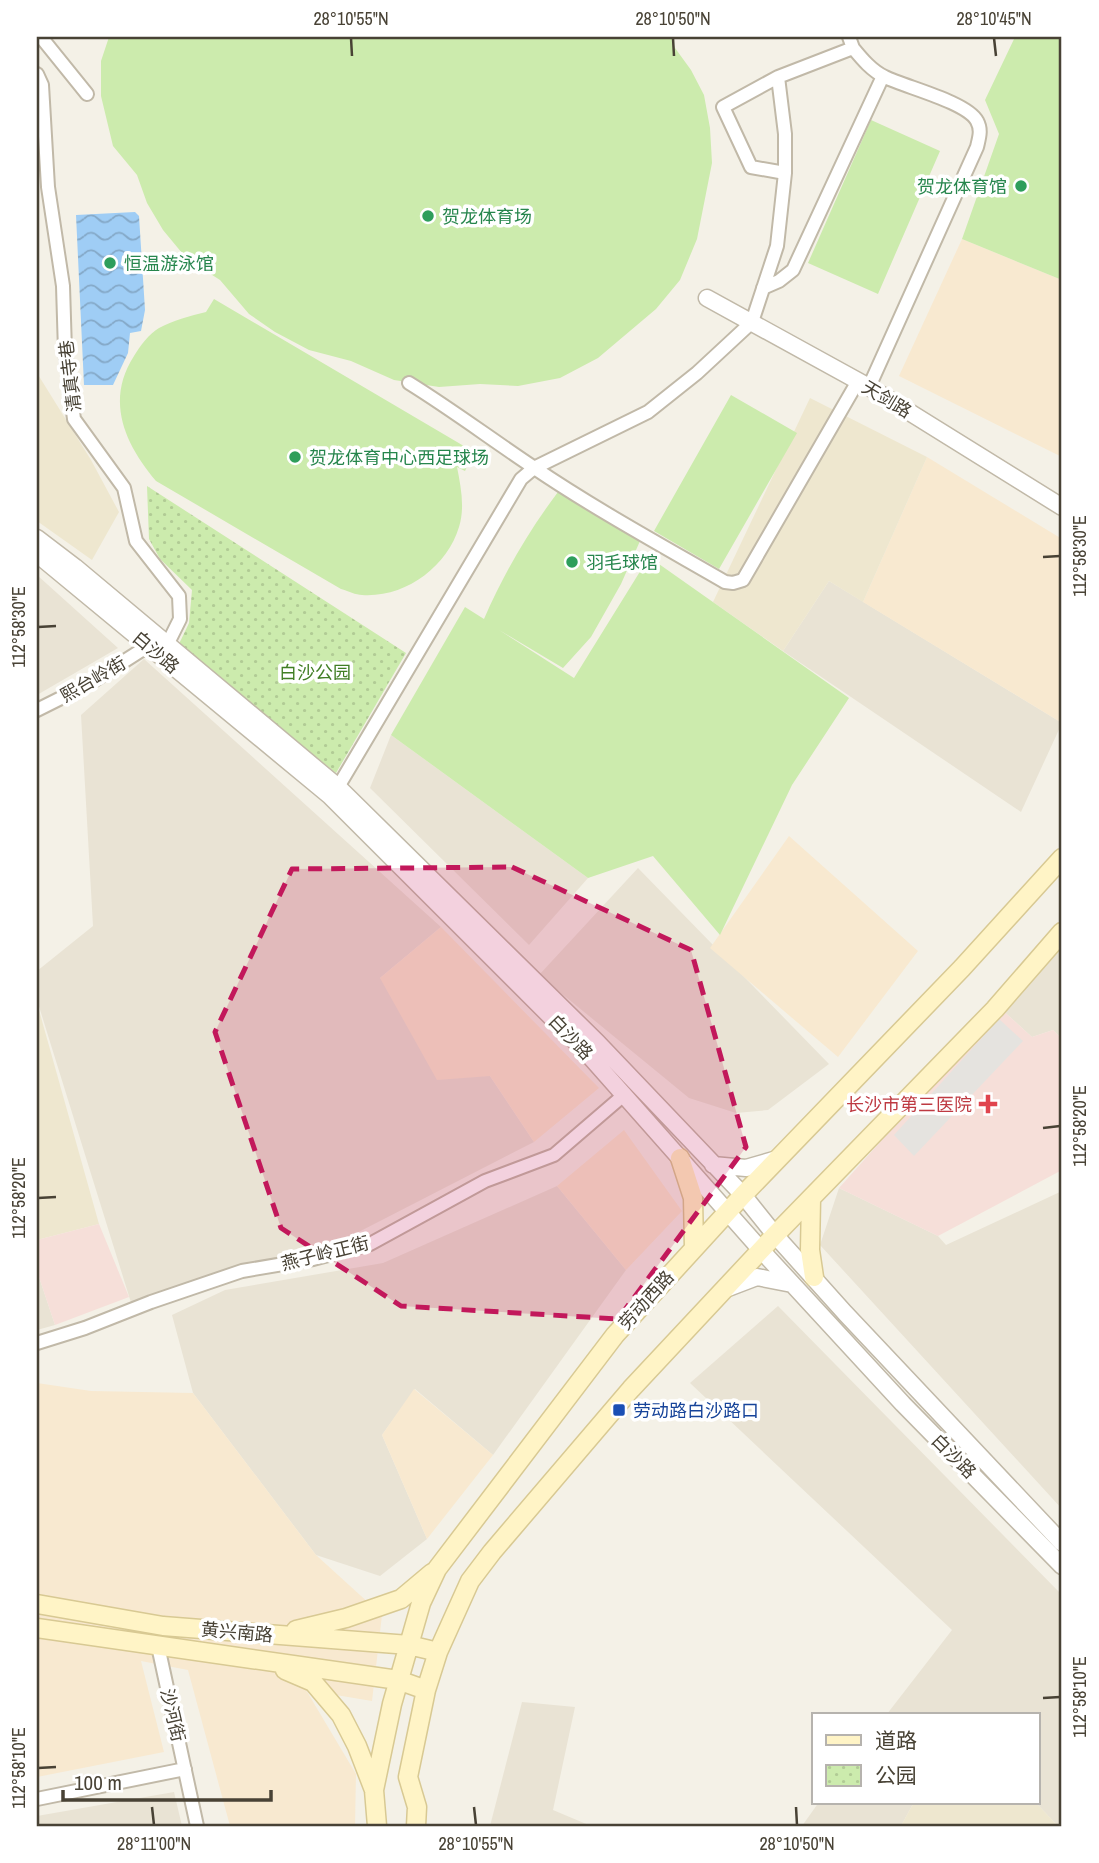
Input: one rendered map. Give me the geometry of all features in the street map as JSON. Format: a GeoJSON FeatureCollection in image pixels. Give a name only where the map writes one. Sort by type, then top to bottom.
{"type":"FeatureCollection","features":[{"type":"Feature","properties":{"kind":"main road","name":"劳动西路"},"geometry":{"type":"LineString","coordinates":[[377,1826],[374,1790],[398,1680],[421,1604],[437,1569],[615,1335],[743,1195],[962,968],[1062,858]]}},
{"type":"Feature","properties":{"kind":"main road"},"geometry":{"type":"LineString","coordinates":[[416,1826],[417,1807],[408,1777],[426,1690],[438,1652],[470,1581],[631,1389],[775,1235],[995,1009],[1062,932]]}},
{"type":"Feature","properties":{"kind":"main road"},"geometry":{"type":"LineString","coordinates":[[680,1158],[693,1198],[694,1248]]}},
{"type":"Feature","properties":{"kind":"main road"},"geometry":{"type":"LineString","coordinates":[[811,1199],[810,1250],[814,1278]]}},
{"type":"Feature","properties":{"kind":"main road"},"geometry":{"type":"LineString","coordinates":[[265,1635],[313,1628],[401,1599],[437,1569]]}},
{"type":"Feature","properties":{"kind":"main road","name":"黄兴南路"},"geometry":{"type":"LineString","coordinates":[[37,1604],[163,1626],[409,1645],[438,1652]]}},
{"type":"Feature","properties":{"kind":"main road","name":"黄兴南路"},"geometry":{"type":"LineString","coordinates":[[37,1628],[398,1680],[426,1690]]}},
{"type":"Feature","properties":{"kind":"main road"},"geometry":{"type":"LineString","coordinates":[[256,1659],[313,1682],[341,1716],[358,1746],[374,1790]]}},
{"type":"Feature","properties":{"kind":"street"},"geometry":{"type":"LineString","coordinates":[[41,37],[87,94]]}},
{"type":"Feature","properties":{"kind":"street"},"geometry":{"type":"LineString","coordinates":[[409,383],[534,468],[654,541],[725,582],[743,580],[863,384],[977,147],[980,131],[977,119],[966,111],[941,98],[883,76],[864,62],[851,42],[778,76],[723,107],[751,167],[785,173]]}},
{"type":"Feature","properties":{"kind":"street","name":"清真寺巷"},"geometry":{"type":"LineString","coordinates":[[37,74],[42,85],[48,187],[63,286],[65,351],[74,419],[124,488],[136,541],[179,596],[180,619],[167,645]]}},
{"type":"Feature","properties":{"kind":"street"},"geometry":{"type":"LineString","coordinates":[[338,788],[521,479],[534,468],[648,412],[752,322],[777,246],[785,173],[785,134],[778,76]]}},
{"type":"Feature","properties":{"kind":"street"},"geometry":{"type":"LineString","coordinates":[[763,288],[779,281],[793,270],[883,76]]}},
{"type":"Feature","properties":{"kind":"street","name":"天剑路"},"geometry":{"type":"LineString","coordinates":[[707,298],[863,384],[1062,507]]}},
{"type":"Feature","properties":{"kind":"street","name":"白沙路"},"geometry":{"type":"LineString","coordinates":[[37,538],[338,788],[598,1043],[743,1195],[814,1278],[1062,1543]]}},
{"type":"Feature","properties":{"kind":"street","name":"白沙路"},"geometry":{"type":"LineString","coordinates":[[37,554],[330,796],[585,1051],[761,1250],[903,1404],[1062,1566]]}},
{"type":"Feature","properties":{"kind":"street","name":"熙台岭街"},"geometry":{"type":"LineString","coordinates":[[37,710],[86,685],[148,646]]}},
{"type":"Feature","properties":{"kind":"street","name":"燕子岭正街"},"geometry":{"type":"LineString","coordinates":[[37,1343],[242,1271],[313,1259],[370,1244],[485,1181],[554,1155],[625,1094]]}},
{"type":"Feature","properties":{"kind":"street"},"geometry":{"type":"LineString","coordinates":[[713,1165],[746,1168],[777,1160]]}},
{"type":"Feature","properties":{"kind":"street"},"geometry":{"type":"LineString","coordinates":[[723,1290],[757,1277],[792,1284]]}},
{"type":"Feature","properties":{"kind":"street","name":"沙河街"},"geometry":{"type":"LineString","coordinates":[[158,1646],[197,1826]]}},
{"type":"Feature","properties":{"kind":"street"},"geometry":{"type":"LineString","coordinates":[[37,1799],[185,1769]]}},
{"type":"Feature","properties":{"kind":"highlighted area"},"geometry":{"type":"Polygon","coordinates":[[[512,867],[691,950],[746,1147],[618,1319],[401,1306],[281,1228],[215,1032],[292,869],[512,867]]]}},
{"type":"Feature","properties":{"kind":"shaded area"},"geometry":{"type":"Polygon","coordinates":[[[962,239],[1062,280],[1062,457],[899,376],[962,239]]]}},
{"type":"Feature","properties":{"kind":"shaded area"},"geometry":{"type":"Polygon","coordinates":[[[37,373],[91,460],[119,512],[92,560],[37,521],[37,373]]]}},
{"type":"Feature","properties":{"kind":"shaded area"},"geometry":{"type":"Polygon","coordinates":[[[810,398],[927,457],[863,602],[829,581],[783,651],[713,602],[810,398]]]}},
{"type":"Feature","properties":{"kind":"shaded area"},"geometry":{"type":"Polygon","coordinates":[[[927,457],[1062,539],[1062,723],[863,602],[927,457]]]}},
{"type":"Feature","properties":{"kind":"shaded area"},"geometry":{"type":"Polygon","coordinates":[[[37,575],[118,648],[37,695],[37,575]]]}},
{"type":"Feature","properties":{"kind":"shaded area"},"geometry":{"type":"Polygon","coordinates":[[[829,581],[1062,723],[1021,812],[783,651],[829,581]]]}},
{"type":"Feature","properties":{"kind":"shaded area"},"geometry":{"type":"Polygon","coordinates":[[[144,659],[441,927],[380,978],[490,1076],[534,1142],[347,1238],[133,1309],[37,1000],[37,971],[93,926],[81,715],[144,659]]]}},
{"type":"Feature","properties":{"kind":"shaded area"},"geometry":{"type":"Polygon","coordinates":[[[391,735],[588,878],[529,945],[370,788],[391,735]]]}},
{"type":"Feature","properties":{"kind":"shaded area"},"geometry":{"type":"Polygon","coordinates":[[[789,836],[918,951],[838,1057],[710,948],[789,836]]]}},
{"type":"Feature","properties":{"kind":"shaded area"},"geometry":{"type":"Polygon","coordinates":[[[638,868],[829,1064],[768,1110],[736,1113],[689,1098],[539,975],[638,868]]]}},
{"type":"Feature","properties":{"kind":"shaded area"},"geometry":{"type":"Polygon","coordinates":[[[441,927],[599,1088],[534,1142],[490,1076],[437,1080],[380,978],[441,927]]]}},
{"type":"Feature","properties":{"kind":"shaded area"},"geometry":{"type":"Polygon","coordinates":[[[1062,941],[1062,1039],[1053,1030],[1032,1037],[1000,1008],[1062,941]]]}},
{"type":"Feature","properties":{"kind":"shaded area"},"geometry":{"type":"Polygon","coordinates":[[[37,1003],[99,1224],[37,1240],[37,1003]]]}},
{"type":"Feature","properties":{"kind":"shaded area","name":"长沙市第三医院"},"geometry":{"type":"Polygon","coordinates":[[[1000,1008],[1032,1037],[1053,1030],[1062,1039],[1062,1170],[938,1236],[839,1188],[1000,1008]]]}},
{"type":"Feature","properties":{"kind":"shaded area"},"geometry":{"type":"Polygon","coordinates":[[[999,1019],[1023,1041],[914,1156],[894,1135],[999,1019]]]}},
{"type":"Feature","properties":{"kind":"shaded area"},"geometry":{"type":"Polygon","coordinates":[[[624,1130],[682,1211],[626,1270],[557,1186],[624,1130]]]}},
{"type":"Feature","properties":{"kind":"shaded area"},"geometry":{"type":"Polygon","coordinates":[[[557,1186],[626,1270],[493,1455],[415,1389],[382,1435],[427,1539],[380,1576],[316,1555],[193,1393],[172,1315],[225,1290],[383,1263],[557,1186]]]}},
{"type":"Feature","properties":{"kind":"shaded area"},"geometry":{"type":"Polygon","coordinates":[[[839,1188],[938,1236],[946,1245],[1062,1191],[1062,1509],[820,1245],[839,1188]]]}},
{"type":"Feature","properties":{"kind":"shaded area"},"geometry":{"type":"Polygon","coordinates":[[[99,1224],[129,1297],[55,1325],[37,1271],[37,1240],[99,1224]]]}},
{"type":"Feature","properties":{"kind":"shaded area"},"geometry":{"type":"Polygon","coordinates":[[[37,1271],[55,1325],[37,1330],[37,1271]]]}},
{"type":"Feature","properties":{"kind":"shaded area"},"geometry":{"type":"Polygon","coordinates":[[[778,1306],[1062,1595],[1062,1826],[1058,1826],[1037,1804],[1040,1804],[1040,1713],[888,1713],[952,1630],[690,1383],[778,1306]]]}},
{"type":"Feature","properties":{"kind":"shaded area"},"geometry":{"type":"Polygon","coordinates":[[[37,1383],[91,1391],[193,1393],[316,1555],[382,1615],[372,1701],[306,1690],[356,1774],[355,1826],[230,1826],[188,1670],[141,1661],[164,1752],[37,1777],[37,1383]]]}},
{"type":"Feature","properties":{"kind":"shaded area"},"geometry":{"type":"Polygon","coordinates":[[[414,1389],[493,1455],[427,1539],[382,1435],[414,1389]]]}},
{"type":"Feature","properties":{"kind":"shaded area"},"geometry":{"type":"Polygon","coordinates":[[[522,1702],[575,1707],[553,1810],[591,1826],[490,1826],[522,1702]]]}},
{"type":"Feature","properties":{"kind":"shaded area"},"geometry":{"type":"Polygon","coordinates":[[[174,1792],[182,1826],[37,1826],[37,1816],[174,1792]]]}},
{"type":"Feature","properties":{"kind":"shaded area"},"geometry":{"type":"Polygon","coordinates":[[[818,1804],[913,1804],[901,1826],[802,1826],[818,1804]]]}},
{"type":"Feature","properties":{"kind":"shaded area"},"geometry":{"type":"Polygon","coordinates":[[[913,1804],[1037,1804],[1058,1826],[901,1826],[913,1804]]]}},
{"type":"Feature","properties":{"kind":"green space","name":"贺龙体育场"},"geometry":{"type":"Polygon","coordinates":[[[109,37],[671,37],[704,95],[710,128],[712,163],[697,239],[680,280],[656,309],[598,358],[560,378],[518,386],[480,384],[439,387],[394,380],[351,361],[309,350],[275,332],[249,314],[220,280],[187,259],[163,230],[147,203],[137,175],[113,146],[101,96],[101,61],[109,37]]]}},
{"type":"Feature","properties":{"kind":"green space","name":"贺龙体育馆"},"geometry":{"type":"Polygon","coordinates":[[[1015,37],[1062,37],[1062,280],[962,239],[999,134],[985,100],[1015,37]]]}},
{"type":"Feature","properties":{"kind":"green space"},"geometry":{"type":"Polygon","coordinates":[[[871,120],[940,151],[878,294],[808,263],[871,120]]]}},
{"type":"Feature","properties":{"kind":"green space"},"geometry":{"type":"Polygon","coordinates":[[[214,299],[474,452],[465,471],[457,467],[462,512],[453,542],[445,555],[422,577],[394,591],[378,595],[360,595],[341,589],[156,481],[145,467],[122,422],[121,389],[125,373],[139,348],[155,331],[176,320],[206,312],[214,299]]]}},
{"type":"Feature","properties":{"kind":"green space"},"geometry":{"type":"Polygon","coordinates":[[[731,395],[797,433],[719,569],[654,531],[731,395]]]}},
{"type":"Feature","properties":{"kind":"green space","name":"白沙公园"},"geometry":{"type":"Polygon","coordinates":[[[147,486],[406,653],[336,773],[178,646],[189,623],[192,590],[160,559],[149,539],[147,486]]]}},
{"type":"Feature","properties":{"kind":"green space"},"geometry":{"type":"Polygon","coordinates":[[[558,492],[640,541],[621,584],[591,637],[563,668],[499,630],[574,678],[649,557],[849,698],[792,785],[720,935],[653,856],[588,878],[391,735],[465,607],[484,619],[517,553],[558,492]]]}},
{"type":"Feature","properties":{"kind":"water","name":"恒温游泳馆"},"geometry":{"type":"Polygon","coordinates":[[[135,212],[139,216],[145,310],[141,331],[130,333],[128,353],[113,385],[84,385],[76,215],[135,212]]]}},
{"type":"Feature","properties":{"kind":"place","name":"贺龙体育馆"},"geometry":{"type":"Point","coordinates":[1021,186]}},
{"type":"Feature","properties":{"kind":"place","name":"贺龙体育场"},"geometry":{"type":"Point","coordinates":[428,216]}},
{"type":"Feature","properties":{"kind":"place","name":"恒温游泳馆"},"geometry":{"type":"Point","coordinates":[110,263]}},
{"type":"Feature","properties":{"kind":"place","name":"贺龙体育中心西足球场"},"geometry":{"type":"Point","coordinates":[295,457]}},
{"type":"Feature","properties":{"kind":"place","name":"羽毛球馆"},"geometry":{"type":"Point","coordinates":[572,562]}},
{"type":"Feature","properties":{"kind":"place","name":"长沙市第三医院"},"geometry":{"type":"Point","coordinates":[988,1104]}},
{"type":"Feature","properties":{"kind":"place","name":"劳动路白沙路口"},"geometry":{"type":"Point","coordinates":[619,1410]}}]}
